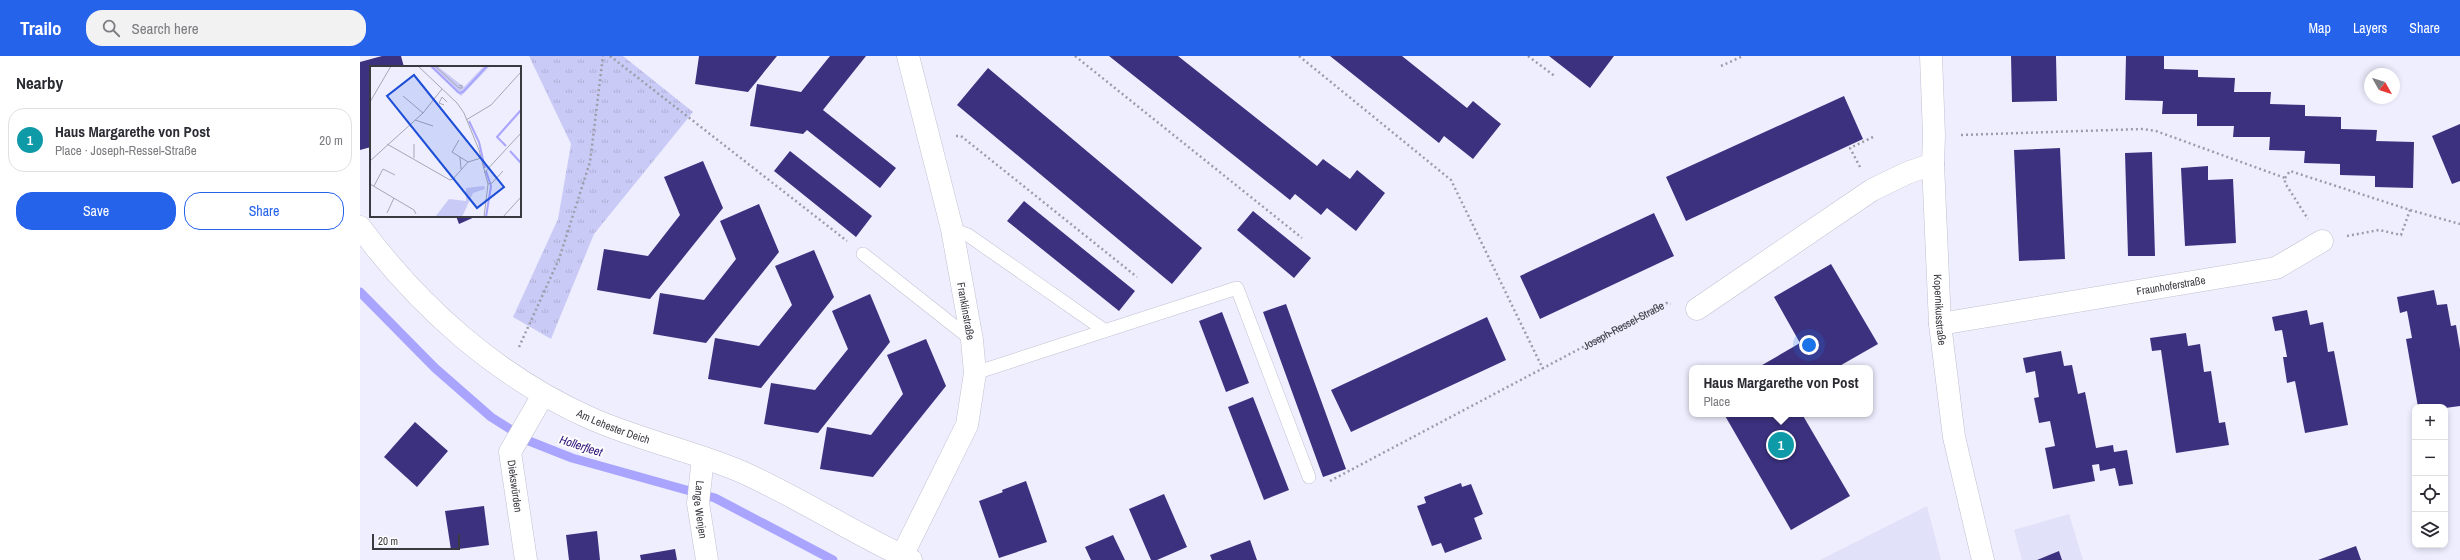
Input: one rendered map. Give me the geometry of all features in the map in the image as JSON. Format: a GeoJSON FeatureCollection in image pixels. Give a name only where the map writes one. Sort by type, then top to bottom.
{"type":"FeatureCollection","features":[{"type":"Feature","properties":{"kind":"street","name":"Franklinstraße"},"geometry":{"type":"LineString","coordinates":[[906,558],[967,425],[975,373],[972,340],[952,229],[908,56]]}},
{"type":"Feature","properties":{"kind":"street","name":"Kopernikusstraße"},"geometry":{"type":"LineString","coordinates":[[1931,56],[1934,135],[1933,164],[1940,324],[1954,437],[1983,560]]}},
{"type":"Feature","properties":{"kind":"street"},"geometry":{"type":"LineString","coordinates":[[1697,309],[1872,190],[1907,172],[1933,164]]}},
{"type":"Feature","properties":{"kind":"street","name":"Am Lehester Deich"},"geometry":{"type":"LineString","coordinates":[[360,227],[419,297],[468,342],[507,372],[543,395],[591,419],[742,472],[906,558]]}},
{"type":"Feature","properties":{"kind":"street","name":"Fraunhoferstraße"},"geometry":{"type":"LineString","coordinates":[[1940,324],[2276,268],[2322,241]]}},
{"type":"Feature","properties":{"kind":"street","name":"Diekswürden"},"geometry":{"type":"LineString","coordinates":[[526,560],[511,468],[510,452],[543,395]]}},
{"type":"Feature","properties":{"kind":"street","name":"Lange Wenjen"},"geometry":{"type":"LineString","coordinates":[[703,458],[699,493],[707,560]]}},
{"type":"Feature","properties":{"kind":"lane"},"geometry":{"type":"LineString","coordinates":[[952,229],[968,235],[1104,330]]}},
{"type":"Feature","properties":{"kind":"lane"},"geometry":{"type":"LineString","coordinates":[[863,254],[972,340]]}},
{"type":"Feature","properties":{"kind":"lane"},"geometry":{"type":"LineString","coordinates":[[975,373],[1237,288],[1309,477]]}},
{"type":"Feature","properties":{"kind":"path"},"geometry":{"type":"LineString","coordinates":[[507,372],[559,259],[590,162],[603,56]]}},
{"type":"Feature","properties":{"kind":"path"},"geometry":{"type":"LineString","coordinates":[[610,56],[863,254]]}},
{"type":"Feature","properties":{"kind":"path"},"geometry":{"type":"LineString","coordinates":[[1074,56],[1302,238]]}},
{"type":"Feature","properties":{"kind":"path"},"geometry":{"type":"LineString","coordinates":[[1299,56],[1451,180],[1543,369]]}},
{"type":"Feature","properties":{"kind":"path"},"geometry":{"type":"LineString","coordinates":[[1528,56],[1556,77]]}},
{"type":"Feature","properties":{"kind":"path"},"geometry":{"type":"LineString","coordinates":[[1721,66],[1743,56]]}},
{"type":"Feature","properties":{"kind":"path"},"geometry":{"type":"LineString","coordinates":[[1934,135],[2142,129],[2156,131],[2285,178]]}},
{"type":"Feature","properties":{"kind":"path"},"geometry":{"type":"LineString","coordinates":[[928,133],[961,136],[1137,277]]}},
{"type":"Feature","properties":{"kind":"path"},"geometry":{"type":"LineString","coordinates":[[1850,148],[1873,137]]}},
{"type":"Feature","properties":{"kind":"path"},"geometry":{"type":"LineString","coordinates":[[2410,210],[2401,235],[2378,230],[2322,241],[2285,183],[2285,178],[2290,170],[2410,210],[2460,224]]}},
{"type":"Feature","properties":{"kind":"path","name":"Joseph-Ressel-Straße"},"geometry":{"type":"LineString","coordinates":[[1309,477],[1319,486],[1362,466],[1666,303],[1697,309]]}},
{"type":"Feature","properties":{"kind":"shaded area"},"geometry":{"type":"Polygon","coordinates":[[[1927,506],[1941,560],[1820,560],[1927,506]]]}},
{"type":"Feature","properties":{"kind":"shaded area"},"geometry":{"type":"Polygon","coordinates":[[[2069,514],[2083,560],[2022,560],[2014,530],[2069,514]]]}},
{"type":"Feature","properties":{"kind":"green space"},"geometry":{"type":"Polygon","coordinates":[[[529,56],[623,56],[693,112],[594,234],[551,339],[513,317],[558,219],[571,144],[529,56]]]}},
{"type":"Feature","properties":{"kind":"building"},"geometry":{"type":"Polygon","coordinates":[[[382,56],[401,56],[404,66],[370,66],[370,147],[360,150],[360,62],[382,56]]]}},
{"type":"Feature","properties":{"kind":"building"},"geometry":{"type":"Polygon","coordinates":[[[699,56],[777,56],[748,92],[695,84],[699,56]]]}},
{"type":"Feature","properties":{"kind":"building"},"geometry":{"type":"Polygon","coordinates":[[[830,56],[866,56],[823,110],[896,168],[880,188],[807,130],[803,134],[750,126],[757,84],[801,92],[830,56]]]}},
{"type":"Feature","properties":{"kind":"building"},"geometry":{"type":"Polygon","coordinates":[[[1109,56],[1178,56],[1317,166],[1323,159],[1350,179],[1357,170],[1385,193],[1356,231],[1327,208],[1321,215],[1295,194],[1290,200],[1109,56]]]}},
{"type":"Feature","properties":{"kind":"building"},"geometry":{"type":"Polygon","coordinates":[[[1330,56],[1402,56],[1467,108],[1473,101],[1501,124],[1473,159],[1444,136],[1439,143],[1330,56]]]}},
{"type":"Feature","properties":{"kind":"building"},"geometry":{"type":"Polygon","coordinates":[[[1549,56],[1614,56],[1590,88],[1549,56]]]}},
{"type":"Feature","properties":{"kind":"building"},"geometry":{"type":"Polygon","coordinates":[[[2011,56],[2056,56],[2057,101],[2012,102],[2011,56]]]}},
{"type":"Feature","properties":{"kind":"building"},"geometry":{"type":"Polygon","coordinates":[[[2126,56],[2164,56],[2164,69],[2198,70],[2198,77],[2235,78],[2234,92],[2271,92],[2270,104],[2305,105],[2305,116],[2341,117],[2341,129],[2377,130],[2376,141],[2414,142],[2413,188],[2375,187],[2375,176],[2340,175],[2340,164],[2304,163],[2305,151],[2269,150],[2270,137],[2233,137],[2234,126],[2197,126],[2197,114],[2162,114],[2163,101],[2125,100],[2126,56]]]}},
{"type":"Feature","properties":{"kind":"building"},"geometry":{"type":"Polygon","coordinates":[[[988,68],[1202,248],[1172,284],[957,105],[988,68]]]}},
{"type":"Feature","properties":{"kind":"building"},"geometry":{"type":"Polygon","coordinates":[[[1844,96],[1863,139],[1686,221],[1666,177],[1844,96]]]}},
{"type":"Feature","properties":{"kind":"building"},"geometry":{"type":"Polygon","coordinates":[[[2460,124],[2460,181],[2452,184],[2432,136],[2460,124]]]}},
{"type":"Feature","properties":{"kind":"building"},"geometry":{"type":"Polygon","coordinates":[[[2060,148],[2065,259],[2019,261],[2014,150],[2060,148]]]}},
{"type":"Feature","properties":{"kind":"building"},"geometry":{"type":"Polygon","coordinates":[[[790,151],[872,216],[856,237],[774,171],[790,151]]]}},
{"type":"Feature","properties":{"kind":"building"},"geometry":{"type":"Polygon","coordinates":[[[2152,152],[2155,256],[2128,256],[2125,153],[2152,152]]]}},
{"type":"Feature","properties":{"kind":"building"},"geometry":{"type":"Polygon","coordinates":[[[703,161],[723,208],[650,299],[597,290],[604,249],[648,256],[680,215],[664,177],[703,161]]]}},
{"type":"Feature","properties":{"kind":"building"},"geometry":{"type":"Polygon","coordinates":[[[2208,166],[2208,180],[2233,179],[2236,243],[2185,246],[2181,168],[2208,166]]]}},
{"type":"Feature","properties":{"kind":"building"},"geometry":{"type":"Polygon","coordinates":[[[1024,201],[1135,291],[1119,311],[1007,221],[1024,201]]]}},
{"type":"Feature","properties":{"kind":"building"},"geometry":{"type":"Polygon","coordinates":[[[759,204],[779,252],[706,343],[653,334],[660,293],[704,300],[736,259],[720,221],[759,204]]]}},
{"type":"Feature","properties":{"kind":"building"},"geometry":{"type":"Polygon","coordinates":[[[1253,211],[1311,258],[1294,278],[1237,230],[1253,211]]]}},
{"type":"Feature","properties":{"kind":"building"},"geometry":{"type":"Polygon","coordinates":[[[1654,213],[1674,256],[1540,319],[1520,276],[1654,213]]]}},
{"type":"Feature","properties":{"kind":"building"},"geometry":{"type":"Polygon","coordinates":[[[456,217],[475,217],[459,224],[456,217]]]}},
{"type":"Feature","properties":{"kind":"building"},"geometry":{"type":"Polygon","coordinates":[[[814,250],[834,297],[761,388],[708,379],[715,338],[759,346],[792,305],[775,266],[814,250]]]}},
{"type":"Feature","properties":{"kind":"building"},"geometry":{"type":"Polygon","coordinates":[[[1831,264],[1878,344],[1841,365],[1762,365],[1800,343],[1774,297],[1831,264]]]}},
{"type":"Feature","properties":{"kind":"building"},"geometry":{"type":"Polygon","coordinates":[[[2434,290],[2437,305],[2447,304],[2451,326],[2456,325],[2460,349],[2460,406],[2448,408],[2448,404],[2417,404],[2406,339],[2412,338],[2407,311],[2400,313],[2397,297],[2434,290]]]}},
{"type":"Feature","properties":{"kind":"building"},"geometry":{"type":"Polygon","coordinates":[[[870,294],[890,342],[818,433],[764,424],[771,383],[815,390],[848,349],[832,311],[870,294]]]}},
{"type":"Feature","properties":{"kind":"building"},"geometry":{"type":"Polygon","coordinates":[[[1286,304],[1346,469],[1323,477],[1263,312],[1286,304]]]}},
{"type":"Feature","properties":{"kind":"building"},"geometry":{"type":"Polygon","coordinates":[[[2307,310],[2310,325],[2323,322],[2328,352],[2334,351],[2348,425],[2305,433],[2295,381],[2287,383],[2283,357],[2287,357],[2282,330],[2275,331],[2272,317],[2307,310]]]}},
{"type":"Feature","properties":{"kind":"building"},"geometry":{"type":"Polygon","coordinates":[[[1222,312],[1249,383],[1226,392],[1199,321],[1222,312]]]}},
{"type":"Feature","properties":{"kind":"building"},"geometry":{"type":"Polygon","coordinates":[[[1487,317],[1506,360],[1351,432],[1331,390],[1487,317]]]}},
{"type":"Feature","properties":{"kind":"building"},"geometry":{"type":"Polygon","coordinates":[[[2186,333],[2188,346],[2200,344],[2204,372],[2211,371],[2219,423],[2225,422],[2229,445],[2176,453],[2161,350],[2152,351],[2150,338],[2186,333]]]}},
{"type":"Feature","properties":{"kind":"building"},"geometry":{"type":"Polygon","coordinates":[[[926,339],[946,386],[873,477],[820,469],[827,427],[871,435],[903,394],[887,355],[926,339]]]}},
{"type":"Feature","properties":{"kind":"building"},"geometry":{"type":"Polygon","coordinates":[[[2061,351],[2064,366],[2072,365],[2078,394],[2085,392],[2096,448],[2113,445],[2114,452],[2127,450],[2133,484],[2119,486],[2115,468],[2100,471],[2099,464],[2092,465],[2095,481],[2053,489],[2045,448],[2055,446],[2050,421],[2039,423],[2034,398],[2039,397],[2035,371],[2026,373],[2023,358],[2061,351]]]}},
{"type":"Feature","properties":{"kind":"building"},"geometry":{"type":"Polygon","coordinates":[[[1253,397],[1289,490],[1264,500],[1228,407],[1253,397]]]}},
{"type":"Feature","properties":{"kind":"building"},"geometry":{"type":"Polygon","coordinates":[[[1726,417],[1804,417],[1850,496],[1791,530],[1726,417]]]}},
{"type":"Feature","properties":{"kind":"building"},"geometry":{"type":"Polygon","coordinates":[[[415,422],[448,451],[417,487],[384,457],[415,422]]]}},
{"type":"Feature","properties":{"kind":"building"},"geometry":{"type":"Polygon","coordinates":[[[1026,481],[1047,542],[999,558],[979,501],[1003,492],[1002,490],[1026,481]]]}},
{"type":"Feature","properties":{"kind":"building"},"geometry":{"type":"Polygon","coordinates":[[[1461,483],[1462,487],[1471,484],[1483,514],[1474,518],[1482,539],[1445,553],[1441,543],[1432,546],[1417,506],[1426,503],[1424,497],[1461,483]]]}},
{"type":"Feature","properties":{"kind":"building"},"geometry":{"type":"Polygon","coordinates":[[[1164,494],[1187,547],[1157,560],[1151,560],[1129,509],[1164,494]]]}},
{"type":"Feature","properties":{"kind":"building"},"geometry":{"type":"Polygon","coordinates":[[[484,506],[489,545],[451,550],[445,511],[484,506]]]}},
{"type":"Feature","properties":{"kind":"building"},"geometry":{"type":"Polygon","coordinates":[[[597,531],[600,560],[569,560],[566,535],[597,531]]]}},
{"type":"Feature","properties":{"kind":"building"},"geometry":{"type":"Polygon","coordinates":[[[1113,535],[1125,560],[1091,560],[1085,547],[1113,535]]]}},
{"type":"Feature","properties":{"kind":"building"},"geometry":{"type":"Polygon","coordinates":[[[1250,540],[1257,560],[1212,560],[1210,555],[1250,540]]]}},
{"type":"Feature","properties":{"kind":"building"},"geometry":{"type":"Polygon","coordinates":[[[2356,546],[2361,560],[2318,560],[2356,546]]]}},
{"type":"Feature","properties":{"kind":"building"},"geometry":{"type":"Polygon","coordinates":[[[675,549],[677,560],[641,560],[640,555],[675,549]]]}},
{"type":"Feature","properties":{"kind":"building"},"geometry":{"type":"Polygon","coordinates":[[[2059,551],[2062,560],[2037,560],[2059,551]]]}},
{"type":"Feature","properties":{"kind":"waterway","name":"Hollerfleet"},"geometry":{"type":"LineString","coordinates":[[360,292],[435,368],[491,417],[529,441],[572,458],[715,498],[833,560]]}},
{"type":"Feature","properties":{"kind":"place","name":"Haus Margarethe von Post"},"geometry":{"type":"Point","coordinates":[1781,445]}}]}
